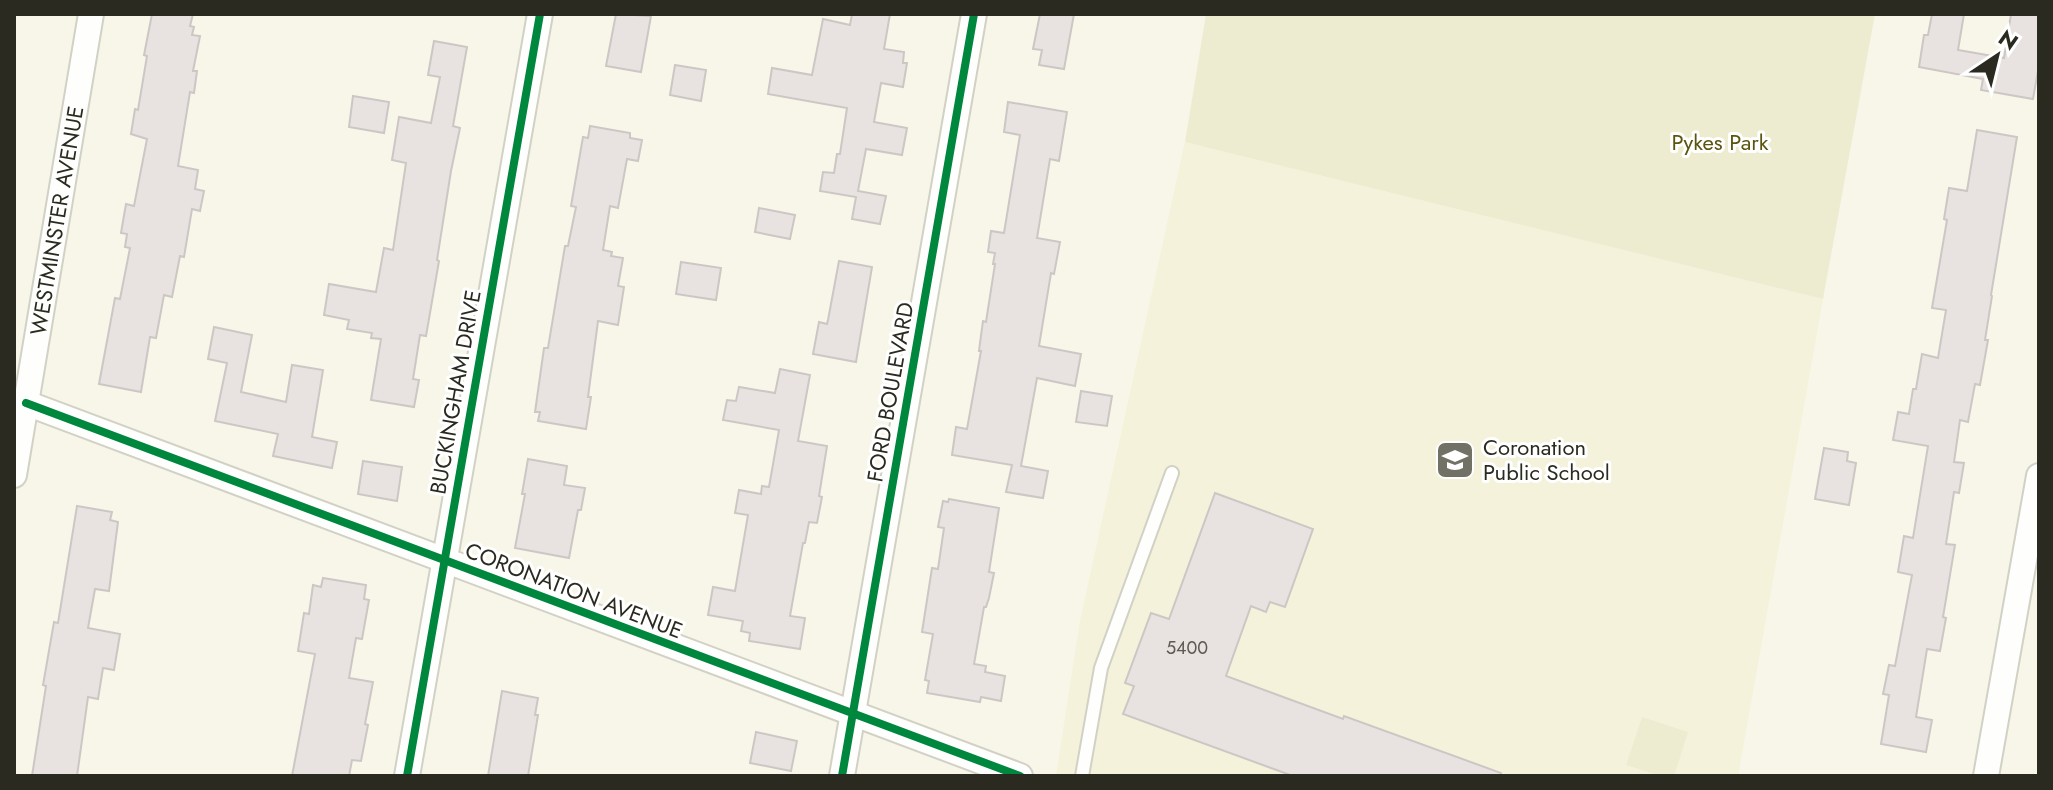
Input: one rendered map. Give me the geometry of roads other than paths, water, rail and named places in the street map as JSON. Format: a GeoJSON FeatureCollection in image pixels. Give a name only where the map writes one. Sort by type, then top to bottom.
{"type":"FeatureCollection","features":[{"type":"Feature","properties":{"kind":"street","name":"WESTMINSTER AVENUE"},"geometry":{"type":"LineString","coordinates":[[14,475],[91,14]]}},
{"type":"Feature","properties":{"kind":"street","name":"BUCKINGHAM DRIVE"},"geometry":{"type":"LineString","coordinates":[[407,776],[540,14]]}},
{"type":"Feature","properties":{"kind":"street","name":"FORD BOULEVARD"},"geometry":{"type":"LineString","coordinates":[[842,776],[974,14]]}},
{"type":"Feature","properties":{"kind":"street","name":"CORONATION AVENUE"},"geometry":{"type":"LineString","coordinates":[[26,403],[1020,776]]}},
{"type":"Feature","properties":{"kind":"street"},"geometry":{"type":"LineString","coordinates":[[1986,776],[2039,476]]}},
{"type":"Feature","properties":{"kind":"lane"},"geometry":{"type":"LineString","coordinates":[[1082,776],[1101,668],[1172,473]]}},
{"type":"Feature","properties":{"kind":"place","name":"Coronation Public School"},"geometry":{"type":"Point","coordinates":[1455,460]}},
{"type":"Feature","properties":{"kind":"park label","name":"Pykes Park"},"geometry":{"type":"Point","coordinates":[1720,142]}}]}
